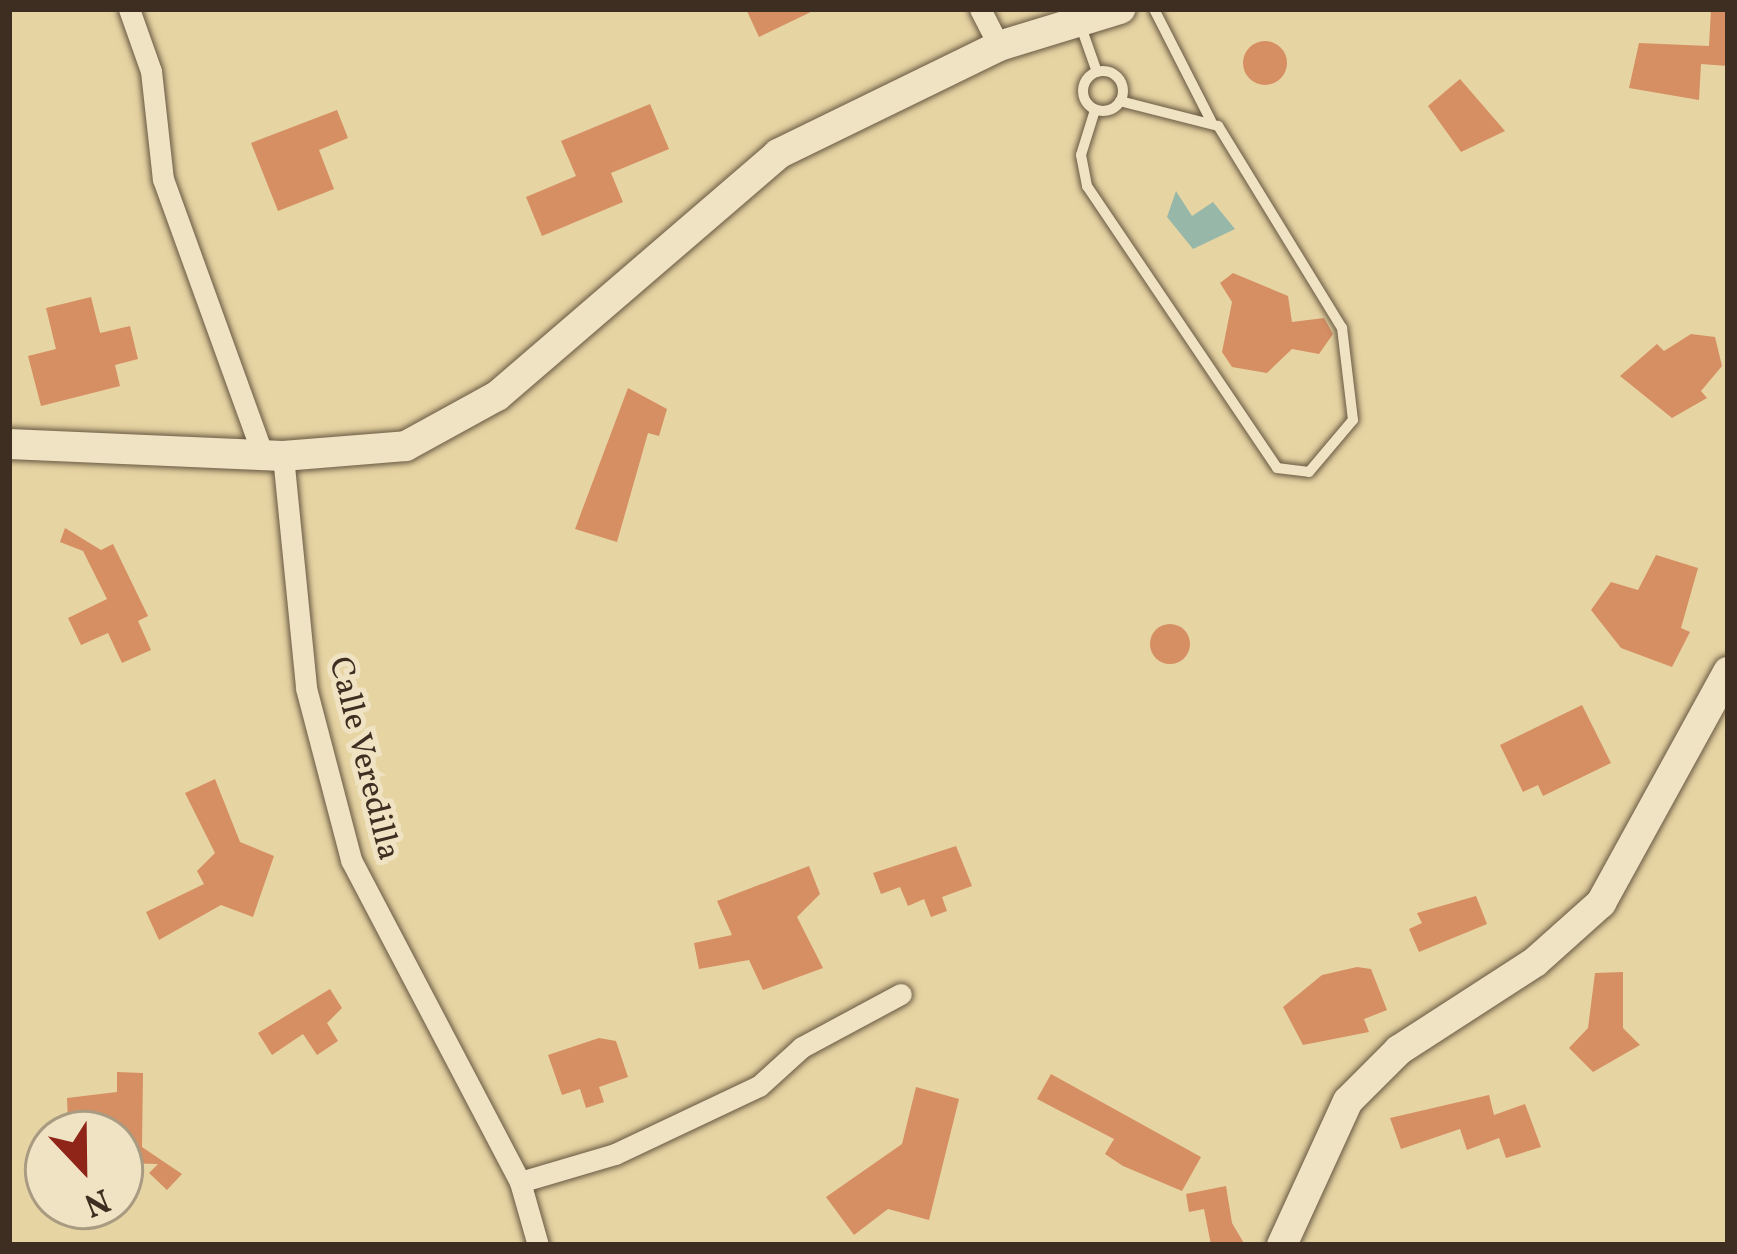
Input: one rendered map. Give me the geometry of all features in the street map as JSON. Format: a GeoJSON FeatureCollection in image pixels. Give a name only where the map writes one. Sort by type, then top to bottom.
{"type":"FeatureCollection","features":[{"type":"Feature","properties":{"kind":"street","name":"Calle Veredilla"},"geometry":{"type":"LineString","coordinates":[[129,9],[152,71],[164,179],[273,456],[308,702],[351,860],[520,1182],[538,1245]]}},
{"type":"Feature","properties":{"kind":"street"},"geometry":{"type":"LineString","coordinates":[[980,9],[999,46]]}},
{"type":"Feature","properties":{"kind":"street"},"geometry":{"type":"LineString","coordinates":[[9,444],[273,456],[364,455],[455,424],[574,335],[736,181],[999,46],[1120,9]]}},
{"type":"Feature","properties":{"kind":"street"},"geometry":{"type":"LineString","coordinates":[[1282,1245],[1348,1101],[1399,1050],[1535,962],[1600,903],[1728,671]]}},
{"type":"Feature","properties":{"kind":"street"},"geometry":{"type":"LineString","coordinates":[[520,1182],[615,1154],[759,1086],[802,1047],[901,994]]}},
{"type":"Feature","properties":{"kind":"lane"},"geometry":{"type":"LineString","coordinates":[[1095,110],[1081,155],[1087,186],[1277,468],[1310,472],[1353,420],[1351,346],[1211,122],[1154,9]]}},
{"type":"Feature","properties":{"kind":"lane"},"geometry":{"type":"LineString","coordinates":[[1079,21],[1097,72]]}},
{"type":"Feature","properties":{"kind":"lane"},"geometry":{"type":"LineString","coordinates":[[1097,72],[1118,79],[1120,101]]}},
{"type":"Feature","properties":{"kind":"lane"},"geometry":{"type":"LineString","coordinates":[[1095,110],[1082,90],[1097,72]]}},
{"type":"Feature","properties":{"kind":"lane"},"geometry":{"type":"LineString","coordinates":[[1095,110],[1120,101],[1211,122]]}},
{"type":"Feature","properties":{"kind":"shaded area"},"geometry":{"type":"Polygon","coordinates":[[[1176,191],[1192,216],[1213,202],[1235,229],[1193,249],[1167,217],[1176,191]]]}},
{"type":"Feature","properties":{"kind":"building"},"geometry":{"type":"Polygon","coordinates":[[[746,9],[817,9],[759,37],[746,9]]]}},
{"type":"Feature","properties":{"kind":"building"},"geometry":{"type":"Polygon","coordinates":[[[1711,9],[1728,9],[1728,66],[1701,64],[1699,100],[1629,88],[1639,43],[1709,46],[1711,9]]]}},
{"type":"Feature","properties":{"kind":"building"},"geometry":{"type":"Polygon","coordinates":[[[1265,41],[1281,47],[1287,63],[1281,79],[1265,85],[1249,79],[1243,63],[1249,47],[1265,41]]]}},
{"type":"Feature","properties":{"kind":"building"},"geometry":{"type":"Polygon","coordinates":[[[1460,79],[1505,131],[1461,152],[1428,106],[1460,79]]]}},
{"type":"Feature","properties":{"kind":"building"},"geometry":{"type":"Polygon","coordinates":[[[650,104],[669,149],[611,173],[623,202],[542,236],[526,197],[576,176],[561,141],[650,104]]]}},
{"type":"Feature","properties":{"kind":"building"},"geometry":{"type":"Polygon","coordinates":[[[337,110],[348,138],[319,150],[334,189],[278,211],[251,143],[337,110]]]}},
{"type":"Feature","properties":{"kind":"building"},"geometry":{"type":"Polygon","coordinates":[[[1233,273],[1288,296],[1292,322],[1324,318],[1333,334],[1319,354],[1292,349],[1267,373],[1232,367],[1222,352],[1232,302],[1220,283],[1233,273]]]}},
{"type":"Feature","properties":{"kind":"building"},"geometry":{"type":"Polygon","coordinates":[[[91,297],[100,333],[130,326],[138,359],[115,365],[120,386],[41,406],[28,356],[56,349],[46,308],[91,297]]]}},
{"type":"Feature","properties":{"kind":"building"},"geometry":{"type":"Polygon","coordinates":[[[1691,334],[1715,337],[1722,366],[1701,391],[1707,398],[1672,418],[1620,376],[1657,344],[1664,351],[1691,334]]]}},
{"type":"Feature","properties":{"kind":"building"},"geometry":{"type":"Polygon","coordinates":[[[628,388],[667,409],[659,436],[648,433],[617,542],[575,529],[628,388]]]}},
{"type":"Feature","properties":{"kind":"building"},"geometry":{"type":"Polygon","coordinates":[[[65,528],[101,550],[113,544],[148,616],[138,621],[151,650],[122,663],[108,633],[81,645],[68,618],[107,599],[83,551],[60,542],[65,528]]]}},
{"type":"Feature","properties":{"kind":"building"},"geometry":{"type":"Polygon","coordinates":[[[1656,555],[1698,568],[1681,628],[1690,632],[1672,667],[1621,648],[1591,610],[1611,582],[1638,590],[1656,555]]]}},
{"type":"Feature","properties":{"kind":"building"},"geometry":{"type":"Polygon","coordinates":[[[1170,624],[1184,630],[1190,644],[1184,658],[1170,664],[1156,658],[1150,644],[1156,630],[1170,624]]]}},
{"type":"Feature","properties":{"kind":"building"},"geometry":{"type":"Polygon","coordinates":[[[1582,705],[1611,763],[1543,796],[1538,785],[1523,792],[1500,745],[1582,705]]]}},
{"type":"Feature","properties":{"kind":"building"},"geometry":{"type":"Polygon","coordinates":[[[215,779],[240,842],[274,856],[253,917],[221,905],[159,940],[146,912],[204,884],[197,871],[215,853],[185,793],[215,779]]]}},
{"type":"Feature","properties":{"kind":"building"},"geometry":{"type":"Polygon","coordinates":[[[956,846],[972,886],[942,897],[947,911],[931,917],[924,899],[908,906],[900,887],[881,894],[873,873],[956,846]]]}},
{"type":"Feature","properties":{"kind":"building"},"geometry":{"type":"Polygon","coordinates":[[[809,866],[820,894],[797,917],[823,968],[763,990],[749,960],[699,969],[694,943],[732,935],[717,901],[809,866]]]}},
{"type":"Feature","properties":{"kind":"building"},"geometry":{"type":"Polygon","coordinates":[[[1476,896],[1487,924],[1419,952],[1409,929],[1422,923],[1417,913],[1476,896]]]}},
{"type":"Feature","properties":{"kind":"building"},"geometry":{"type":"Polygon","coordinates":[[[1357,967],[1371,969],[1387,1010],[1364,1019],[1369,1032],[1303,1045],[1283,1007],[1322,975],[1357,967]]]}},
{"type":"Feature","properties":{"kind":"building"},"geometry":{"type":"Polygon","coordinates":[[[1623,972],[1623,1028],[1640,1045],[1593,1072],[1569,1048],[1588,1028],[1595,973],[1623,972]]]}},
{"type":"Feature","properties":{"kind":"building"},"geometry":{"type":"Polygon","coordinates":[[[330,989],[342,1008],[327,1023],[338,1041],[317,1055],[303,1034],[272,1055],[258,1033],[330,989]]]}},
{"type":"Feature","properties":{"kind":"building"},"geometry":{"type":"Polygon","coordinates":[[[599,1038],[616,1041],[628,1077],[599,1087],[604,1102],[586,1108],[580,1089],[562,1095],[548,1055],[599,1038]]]}},
{"type":"Feature","properties":{"kind":"building"},"geometry":{"type":"Polygon","coordinates":[[[117,1072],[143,1073],[142,1110],[67,1110],[67,1098],[117,1092],[117,1072]]]}},
{"type":"Feature","properties":{"kind":"building"},"geometry":{"type":"Polygon","coordinates":[[[1051,1074],[1201,1157],[1182,1191],[1123,1166],[1105,1154],[1114,1139],[1037,1099],[1051,1074]]]}},
{"type":"Feature","properties":{"kind":"building"},"geometry":{"type":"Polygon","coordinates":[[[916,1087],[959,1099],[929,1220],[888,1209],[854,1235],[826,1197],[902,1144],[916,1087]]]}},
{"type":"Feature","properties":{"kind":"building"},"geometry":{"type":"Polygon","coordinates":[[[1489,1095],[1494,1115],[1525,1104],[1541,1147],[1506,1158],[1499,1138],[1467,1150],[1460,1129],[1401,1149],[1390,1118],[1489,1095]]]}},
{"type":"Feature","properties":{"kind":"building"},"geometry":{"type":"Polygon","coordinates":[[[144,1148],[182,1174],[167,1190],[149,1173],[158,1164],[144,1164],[144,1148]]]}},
{"type":"Feature","properties":{"kind":"building"},"geometry":{"type":"Polygon","coordinates":[[[1226,1186],[1232,1223],[1245,1245],[1211,1245],[1204,1209],[1189,1212],[1186,1194],[1226,1186]]]}}]}
